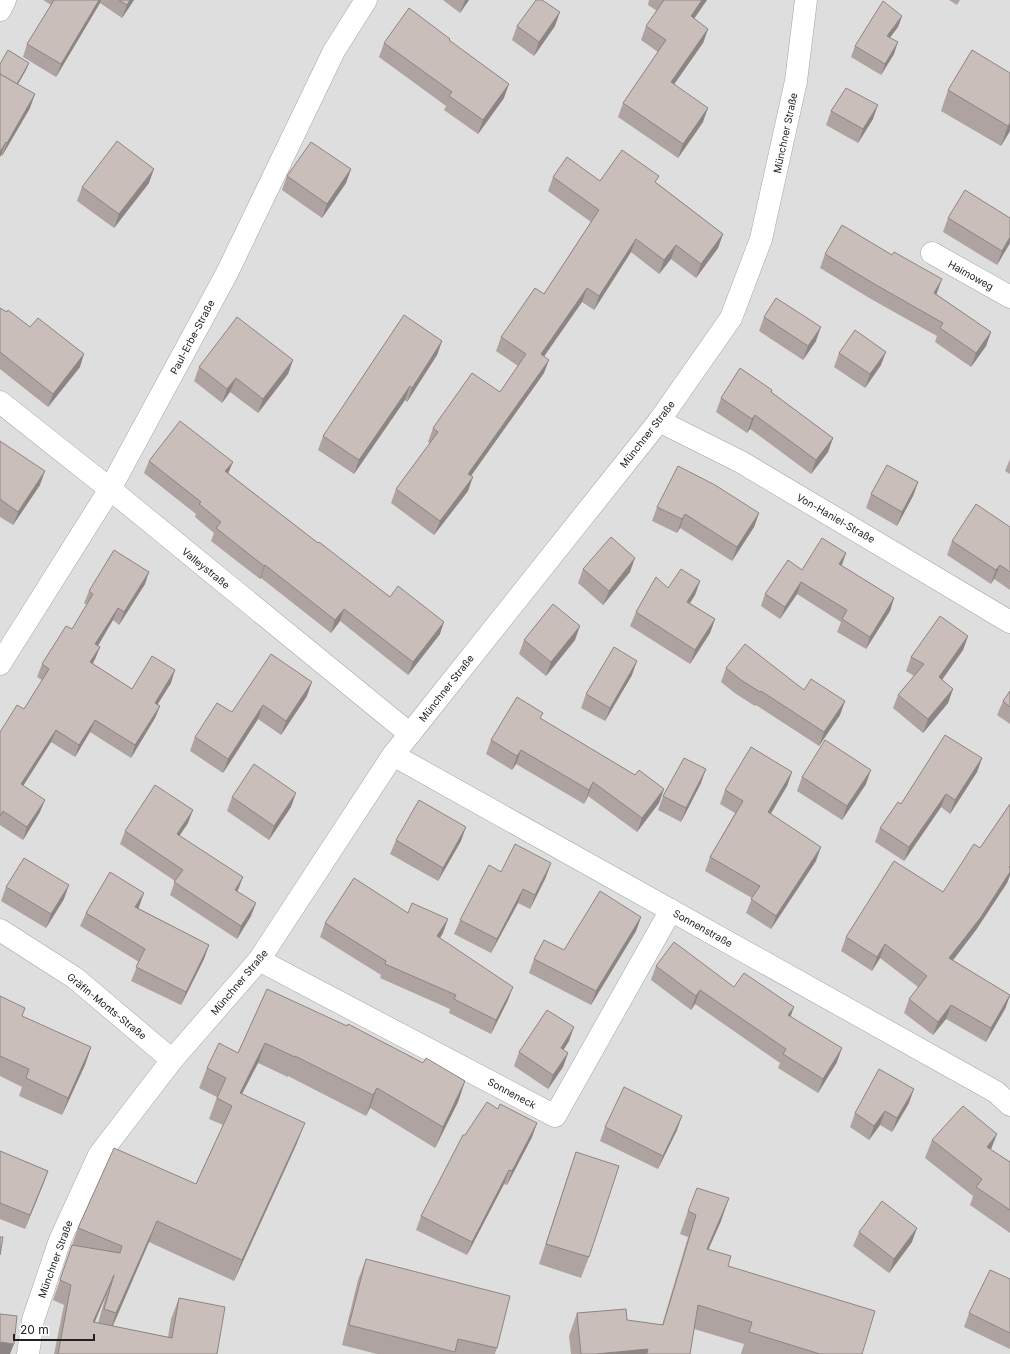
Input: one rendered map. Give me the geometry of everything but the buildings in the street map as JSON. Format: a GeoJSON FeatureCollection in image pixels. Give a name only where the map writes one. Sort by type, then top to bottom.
{"type":"FeatureCollection","features":[{"type":"Feature","properties":{"kind":"street"},"geometry":{"type":"LineString","coordinates":[[0,10],[5,0]]}},
{"type":"Feature","properties":{"kind":"street","name":"Paul-Erbe-Straße"},"geometry":{"type":"LineString","coordinates":[[0,664],[110,490],[227,273],[334,51],[366,0]]}},
{"type":"Feature","properties":{"kind":"street","name":"Münchner Straße"},"geometry":{"type":"LineString","coordinates":[[28,1354],[34,1320],[60,1240],[99,1155],[172,1060],[259,960],[393,755],[659,421],[730,318],[762,239],[796,81],[806,0]]}},
{"type":"Feature","properties":{"kind":"street","name":"Haimoweg"},"geometry":{"type":"LineString","coordinates":[[932,253],[1010,297]]}},
{"type":"Feature","properties":{"kind":"street","name":"Valleystraße"},"geometry":{"type":"LineString","coordinates":[[0,402],[410,734]]}},
{"type":"Feature","properties":{"kind":"street","name":"Von-Haniel-Straße"},"geometry":{"type":"LineString","coordinates":[[659,421],[741,462],[1010,622]]}},
{"type":"Feature","properties":{"kind":"street","name":"Sonnenstraße"},"geometry":{"type":"LineString","coordinates":[[393,755],[996,1092],[1010,1105]]}},
{"type":"Feature","properties":{"kind":"street","name":"Sonneneck"},"geometry":{"type":"LineString","coordinates":[[259,960],[554,1116],[671,910]]}},
{"type":"Feature","properties":{"kind":"street","name":"Gräfin-Monts-Straße"},"geometry":{"type":"LineString","coordinates":[[0,930],[75,978],[172,1060]]}},
{"type":"Feature","properties":{"kind":"shaded area"},"geometry":{"type":"Polygon","coordinates":[[[0,0],[1010,0],[1010,1354],[0,1354],[0,0]]]}}]}
